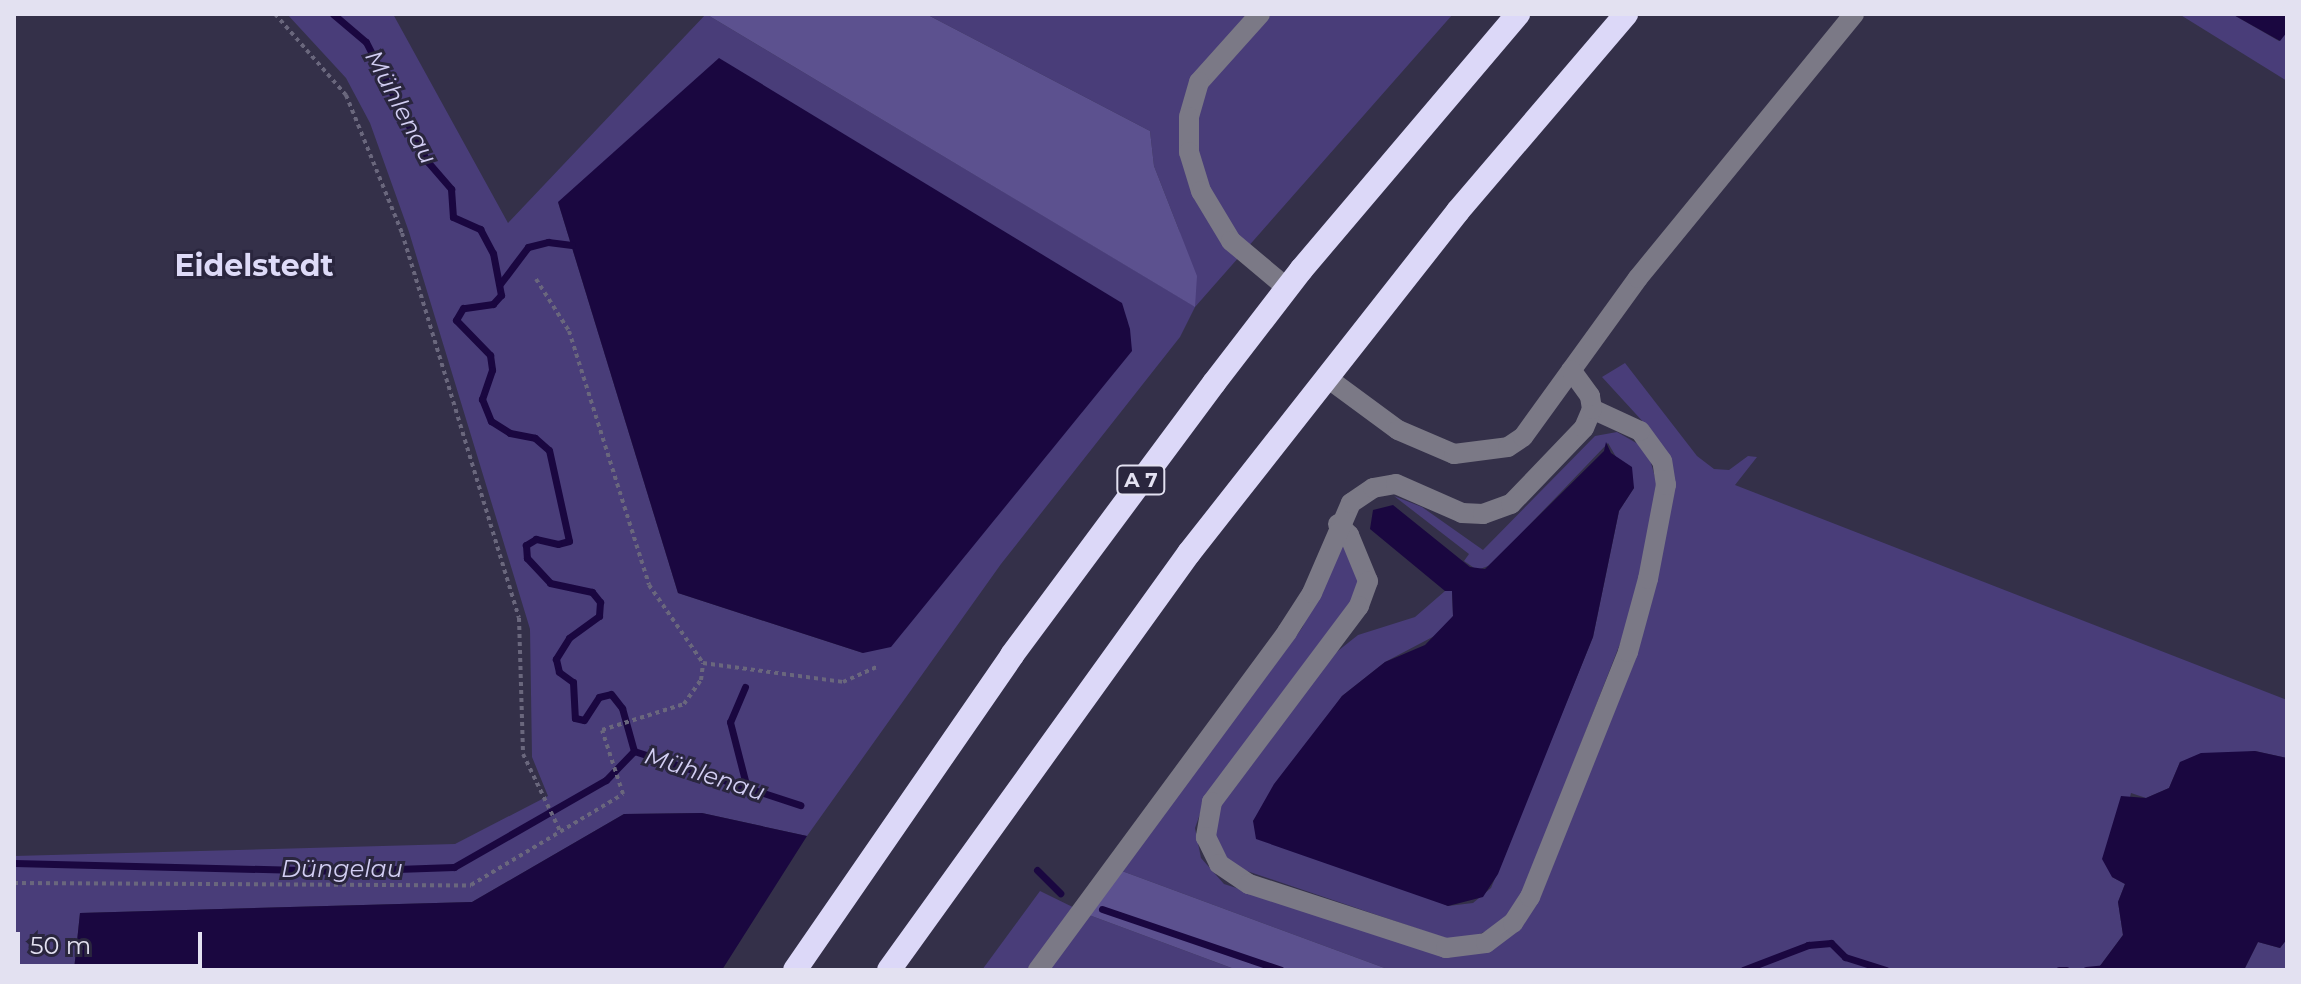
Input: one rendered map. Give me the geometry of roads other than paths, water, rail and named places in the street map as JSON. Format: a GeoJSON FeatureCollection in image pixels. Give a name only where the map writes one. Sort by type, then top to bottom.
{"type":"FeatureCollection","features":[{"type":"Feature","properties":{"kind":"highway","name":"A 7"},"geometry":{"type":"LineString","coordinates":[[795,970],[1012,655],[1287,288],[1518,14]]}},
{"type":"Feature","properties":{"kind":"highway"},"geometry":{"type":"LineString","coordinates":[[889,970],[1189,553],[1326,377],[1626,14]]}},
{"type":"Feature","properties":{"kind":"lane"},"geometry":{"type":"LineString","coordinates":[[1260,14],[1199,82],[1189,117],[1189,152],[1201,191],[1231,241],[1287,288]]}},
{"type":"Feature","properties":{"kind":"lane"},"geometry":{"type":"LineString","coordinates":[[1326,377],[1398,430],[1454,454],[1508,447],[1523,437],[1638,278],[1854,14]]}},
{"type":"Feature","properties":{"kind":"lane"},"geometry":{"type":"LineString","coordinates":[[1038,970],[1287,632],[1312,593],[1338,524],[1351,503],[1373,488],[1396,484],[1462,513],[1499,510],[1539,480],[1584,428],[1592,409],[1582,381],[1571,370]]}},
{"type":"Feature","properties":{"kind":"lane"},"geometry":{"type":"LineString","coordinates":[[1338,524],[1363,562],[1367,587],[1348,622],[1212,802],[1206,837],[1219,864],[1249,884],[1446,948],[1486,943],[1513,923],[1530,897],[1628,652],[1648,579],[1666,485],[1662,461],[1640,431],[1592,409]]}},
{"type":"Feature","properties":{"kind":"waterway","name":"Mühlenau"},"geometry":{"type":"LineString","coordinates":[[333,14],[366,42],[427,161],[451,189],[453,217],[480,229],[493,253],[501,295],[493,304],[463,308],[456,320],[490,355],[492,370],[482,399],[491,421],[510,433],[535,438],[549,450],[569,541],[558,544],[536,539],[526,545],[527,558],[550,583],[592,592],[600,602],[599,616],[569,638],[556,659],[559,672],[573,682],[575,718],[584,720],[599,697],[611,694],[622,708],[634,751],[800,805]]}},
{"type":"Feature","properties":{"kind":"waterway","name":"Mühlenau"},"geometry":{"type":"LineString","coordinates":[[500,284],[528,247],[548,242],[572,245]]}},
{"type":"Feature","properties":{"kind":"waterway"},"geometry":{"type":"LineString","coordinates":[[745,687],[730,722],[747,788]]}},
{"type":"Feature","properties":{"kind":"waterway","name":"Düngelau"},"geometry":{"type":"LineString","coordinates":[[14,863],[340,871],[454,867],[606,780],[634,751]]}},
{"type":"Feature","properties":{"kind":"waterway","name":"Mühlenau"},"geometry":{"type":"LineString","coordinates":[[1037,870],[1060,893]]}},
{"type":"Feature","properties":{"kind":"waterway","name":"Mühlenau"},"geometry":{"type":"LineString","coordinates":[[1102,909],[1281,970]]}},
{"type":"Feature","properties":{"kind":"waterway"},"geometry":{"type":"LineString","coordinates":[[1743,970],[1808,945],[1831,943],[1845,957],[1886,970]]}},
{"type":"Feature","properties":{"kind":"waterway"},"geometry":{"type":"LineString","coordinates":[[2086,970],[2104,968]]}},
{"type":"Feature","properties":{"kind":"waterway"},"geometry":{"type":"LineString","coordinates":[[2059,970],[2066,970]]}},
{"type":"Feature","properties":{"kind":"district","name":"Eidelstedt"},"geometry":{"type":"Point","coordinates":[254,266]}}]}
